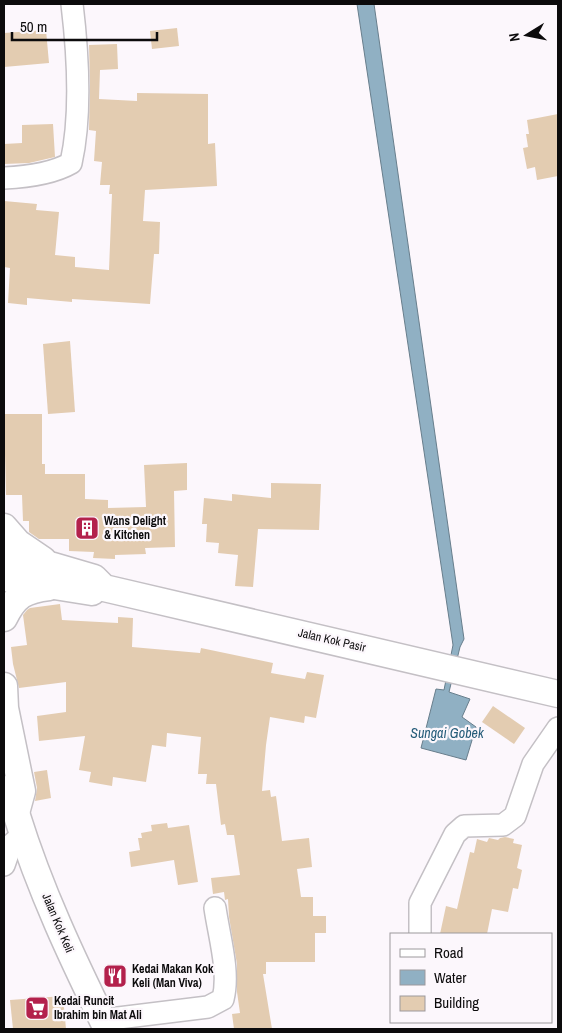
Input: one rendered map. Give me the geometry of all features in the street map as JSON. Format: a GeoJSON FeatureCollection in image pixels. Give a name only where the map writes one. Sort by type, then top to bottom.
{"type":"FeatureCollection","features":[{"type":"Feature","properties":{"kind":"street"},"geometry":{"type":"LineString","coordinates":[[4,178],[61,169],[71,163],[77,100],[77,41],[72,4]]}},
{"type":"Feature","properties":{"kind":"street"},"geometry":{"type":"LineString","coordinates":[[4,527],[18,543],[57,576],[38,588],[22,594],[12,603],[4,618]]}},
{"type":"Feature","properties":{"kind":"street","name":"Jalan Kok Pasir"},"geometry":{"type":"LineString","coordinates":[[4,555],[57,576]]}},
{"type":"Feature","properties":{"kind":"street","name":"Jalan Kok Pasir"},"geometry":{"type":"LineString","coordinates":[[4,578],[57,576],[94,578],[104,588],[558,694]]}},
{"type":"Feature","properties":{"kind":"street"},"geometry":{"type":"LineString","coordinates":[[4,686],[5,708],[22,791],[19,824],[4,864]]}},
{"type":"Feature","properties":{"kind":"street"},"geometry":{"type":"LineString","coordinates":[[420,933],[420,903],[455,834],[464,826],[503,825],[515,816],[533,764],[558,728]]}},
{"type":"Feature","properties":{"kind":"street","name":"Jalan Kok Keli"},"geometry":{"type":"LineString","coordinates":[[4,789],[56,921],[104,1024]]}},
{"type":"Feature","properties":{"kind":"street"},"geometry":{"type":"LineString","coordinates":[[104,1024],[208,1008],[223,999],[225,976],[215,908]]}},
{"type":"Feature","properties":{"kind":"water","name":"Sungai Gobek"},"geometry":{"type":"Polygon","coordinates":[[[357,4],[374,4],[464,639],[460,647],[449,692],[470,699],[462,717],[476,727],[466,760],[421,748],[436,689],[444,690],[453,645],[357,4]]]}},
{"type":"Feature","properties":{"kind":"building"},"geometry":{"type":"Polygon","coordinates":[[[177,28],[179,46],[152,49],[150,31],[177,28]]]}},
{"type":"Feature","properties":{"kind":"building"},"geometry":{"type":"Polygon","coordinates":[[[46,30],[49,63],[4,67],[4,33],[46,30]]]}},
{"type":"Feature","properties":{"kind":"building"},"geometry":{"type":"Polygon","coordinates":[[[117,44],[118,69],[100,70],[99,99],[137,101],[137,93],[208,94],[208,144],[215,143],[217,186],[145,190],[143,221],[160,222],[159,254],[154,254],[150,304],[72,299],[72,302],[27,298],[27,305],[8,303],[10,268],[4,267],[4,201],[37,204],[36,210],[59,212],[55,255],[75,257],[75,267],[109,270],[112,194],[109,194],[110,185],[100,185],[102,162],[94,161],[96,131],[89,130],[89,45],[117,44]]]}},
{"type":"Feature","properties":{"kind":"building"},"geometry":{"type":"Polygon","coordinates":[[[558,114],[558,176],[537,180],[535,167],[527,169],[523,148],[528,147],[526,134],[529,134],[527,120],[558,114]]]}},
{"type":"Feature","properties":{"kind":"building"},"geometry":{"type":"Polygon","coordinates":[[[53,124],[55,157],[29,163],[4,164],[4,144],[22,143],[22,125],[53,124]]]}},
{"type":"Feature","properties":{"kind":"building"},"geometry":{"type":"Polygon","coordinates":[[[70,341],[75,412],[48,414],[43,344],[70,341]]]}},
{"type":"Feature","properties":{"kind":"building"},"geometry":{"type":"Polygon","coordinates":[[[4,414],[42,414],[42,464],[45,464],[45,474],[85,474],[85,499],[108,500],[108,508],[146,507],[144,465],[187,463],[187,490],[174,491],[175,547],[145,548],[146,554],[115,555],[115,559],[93,558],[94,552],[69,551],[69,539],[39,539],[29,532],[29,521],[23,521],[22,495],[6,495],[4,414]]]}},
{"type":"Feature","properties":{"kind":"building"},"geometry":{"type":"Polygon","coordinates":[[[271,483],[321,484],[319,530],[258,529],[253,587],[235,586],[238,555],[218,553],[219,543],[206,542],[207,524],[202,524],[204,498],[232,501],[232,494],[271,498],[271,483]]]}},
{"type":"Feature","properties":{"kind":"building"},"geometry":{"type":"Polygon","coordinates":[[[60,604],[62,620],[118,623],[118,617],[133,618],[132,647],[200,653],[201,648],[273,663],[271,673],[305,679],[307,672],[324,675],[316,718],[305,716],[304,723],[270,717],[262,791],[270,790],[271,797],[276,796],[282,841],[309,838],[312,867],[297,869],[301,897],[313,897],[313,916],[326,916],[326,933],[315,933],[315,962],[266,962],[266,974],[263,974],[272,1029],[234,1029],[232,1014],[240,1013],[237,992],[237,964],[228,899],[225,900],[224,892],[213,894],[211,878],[240,875],[234,835],[227,835],[225,824],[221,825],[216,784],[206,784],[207,774],[198,774],[201,737],[167,733],[166,747],[152,745],[146,782],[113,777],[112,786],[89,782],[91,772],[79,770],[85,736],[39,741],[37,716],[66,712],[66,682],[19,688],[11,647],[27,645],[23,615],[27,610],[60,604]]]}},
{"type":"Feature","properties":{"kind":"building"},"geometry":{"type":"Polygon","coordinates":[[[493,706],[525,728],[514,744],[482,722],[493,706]]]}},
{"type":"Feature","properties":{"kind":"building"},"geometry":{"type":"Polygon","coordinates":[[[47,770],[51,798],[35,801],[37,788],[34,772],[47,770]]]}},
{"type":"Feature","properties":{"kind":"building"},"geometry":{"type":"Polygon","coordinates":[[[167,823],[168,828],[189,825],[198,882],[178,885],[174,860],[131,867],[129,852],[140,850],[138,838],[142,838],[141,833],[152,831],[151,825],[167,823]]]}},
{"type":"Feature","properties":{"kind":"building"},"geometry":{"type":"Polygon","coordinates":[[[489,838],[498,840],[500,838],[514,839],[513,843],[522,845],[517,868],[522,870],[518,889],[513,888],[508,912],[492,909],[487,933],[440,933],[446,906],[457,909],[470,852],[474,853],[477,839],[487,842],[489,838]]]}},
{"type":"Feature","properties":{"kind":"building","name":"Kedai Runcit Ibrahim bin Mat Ali"},"geometry":{"type":"Polygon","coordinates":[[[63,996],[66,1029],[13,1029],[10,1000],[63,996]]]}},
{"type":"Feature","properties":{"kind":"place","name":"Wans Delight & Kitchen"},"geometry":{"type":"Point","coordinates":[87,528]}},
{"type":"Feature","properties":{"kind":"place","name":"Kedai Makan Kok Keli (Man Viva)"},"geometry":{"type":"Point","coordinates":[115,976]}},
{"type":"Feature","properties":{"kind":"place","name":"Kedai Runcit Ibrahim bin Mat Ali"},"geometry":{"type":"Point","coordinates":[37,1008]}}]}
